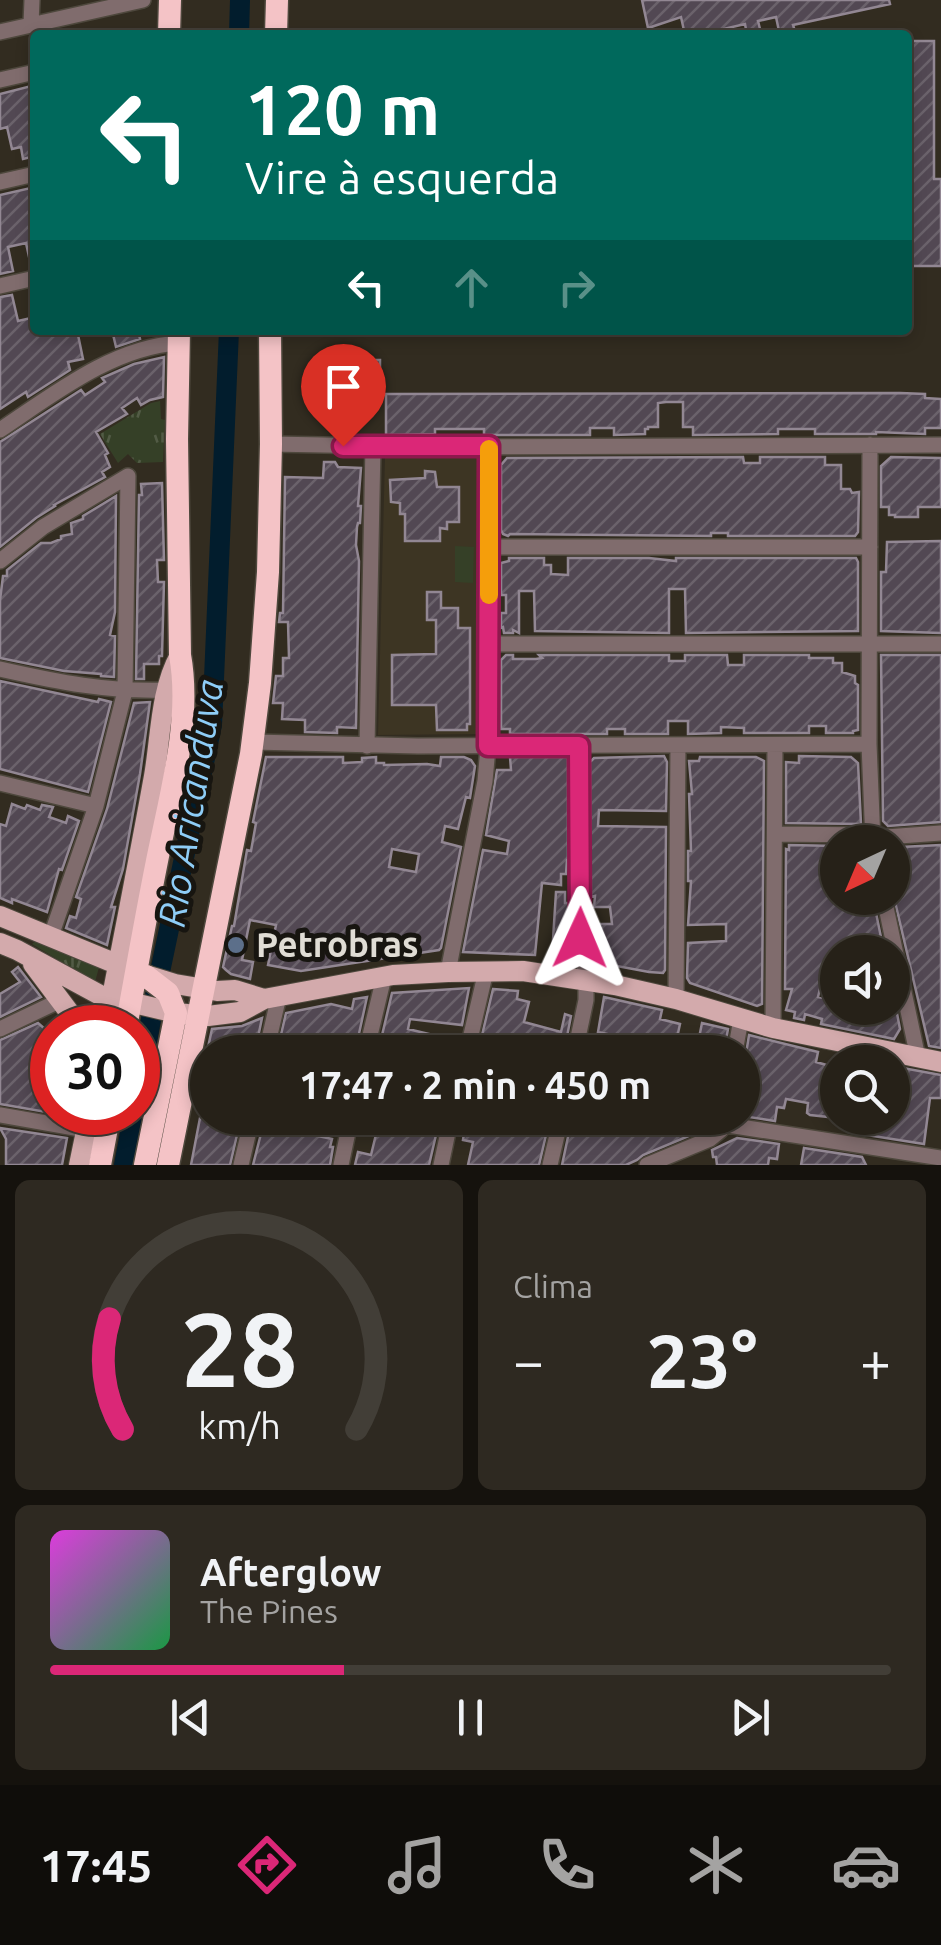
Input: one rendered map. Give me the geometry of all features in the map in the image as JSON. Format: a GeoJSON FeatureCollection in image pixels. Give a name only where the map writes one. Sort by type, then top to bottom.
{"type":"FeatureCollection","features":[{"type":"Feature","properties":{"kind":"highway"},"geometry":{"type":"LineString","coordinates":[[169,30],[170,0]]}},
{"type":"Feature","properties":{"kind":"highway"},"geometry":{"type":"LineString","coordinates":[[276,0],[276,30]]}},
{"type":"Feature","properties":{"kind":"highway"},"geometry":{"type":"LineString","coordinates":[[144,1165],[177,1005],[204,990],[253,742],[263,650],[271,444],[270,335]]}},
{"type":"Feature","properties":{"kind":"highway"},"geometry":{"type":"LineString","coordinates":[[128,1005],[140,974],[176,758],[184,684],[180,655],[179,336]]}},
{"type":"Feature","properties":{"kind":"highway"},"geometry":{"type":"LineString","coordinates":[[140,974],[162,988],[177,1005],[168,1165]]}},
{"type":"Feature","properties":{"kind":"highway"},"geometry":{"type":"LineString","coordinates":[[100,1165],[106,1135]]}},
{"type":"Feature","properties":{"kind":"main road"},"geometry":{"type":"LineString","coordinates":[[0,916],[140,974],[151,793],[167,690],[180,655]]}},
{"type":"Feature","properties":{"kind":"main road"},"geometry":{"type":"LineString","coordinates":[[11,952],[64,1005]]}},
{"type":"Feature","properties":{"kind":"main road"},"geometry":{"type":"LineString","coordinates":[[11,952],[118,1005]]}},
{"type":"Feature","properties":{"kind":"main road"},"geometry":{"type":"LineString","coordinates":[[160,1006],[240,1012],[271,997],[384,977],[522,972],[586,979],[773,1028],[941,1062]]}},
{"type":"Feature","properties":{"kind":"main road"},"geometry":{"type":"LineString","coordinates":[[204,990],[236,990],[271,997]]}},
{"type":"Feature","properties":{"kind":"main road"},"geometry":{"type":"LineString","coordinates":[[80,1165],[86,1135]]}},
{"type":"Feature","properties":{"kind":"street"},"geometry":{"type":"LineString","coordinates":[[31,24],[32,0]]}},
{"type":"Feature","properties":{"kind":"street"},"geometry":{"type":"LineString","coordinates":[[0,32],[143,0]]}},
{"type":"Feature","properties":{"kind":"street"},"geometry":{"type":"LineString","coordinates":[[0,80],[30,73]]}},
{"type":"Feature","properties":{"kind":"street"},"geometry":{"type":"LineString","coordinates":[[0,182],[30,175]]}},
{"type":"Feature","properties":{"kind":"street"},"geometry":{"type":"LineString","coordinates":[[0,286],[30,279]]}},
{"type":"Feature","properties":{"kind":"street"},"geometry":{"type":"LineString","coordinates":[[0,430],[95,369],[179,336]]}},
{"type":"Feature","properties":{"kind":"street"},"geometry":{"type":"LineString","coordinates":[[271,444],[941,445]]}},
{"type":"Feature","properties":{"kind":"street"},"geometry":{"type":"LineString","coordinates":[[870,445],[872,825]]}},
{"type":"Feature","properties":{"kind":"street"},"geometry":{"type":"LineString","coordinates":[[367,746],[373,446]]}},
{"type":"Feature","properties":{"kind":"street"},"geometry":{"type":"LineString","coordinates":[[448,972],[485,781],[488,746],[489,446]]}},
{"type":"Feature","properties":{"kind":"street"},"geometry":{"type":"LineString","coordinates":[[0,561],[44,527],[128,476],[125,691],[96,806],[51,936]]}},
{"type":"Feature","properties":{"kind":"street"},"geometry":{"type":"LineString","coordinates":[[488,546],[870,548]]}},
{"type":"Feature","properties":{"kind":"street"},"geometry":{"type":"LineString","coordinates":[[490,644],[941,644]]}},
{"type":"Feature","properties":{"kind":"street"},"geometry":{"type":"LineString","coordinates":[[0,669],[83,686],[167,690]]}},
{"type":"Feature","properties":{"kind":"street"},"geometry":{"type":"LineString","coordinates":[[253,742],[367,746],[869,744]]}},
{"type":"Feature","properties":{"kind":"street"},"geometry":{"type":"LineString","coordinates":[[676,1000],[678,745]]}},
{"type":"Feature","properties":{"kind":"street"},"geometry":{"type":"LineString","coordinates":[[773,1028],[775,745]]}},
{"type":"Feature","properties":{"kind":"street"},"geometry":{"type":"LineString","coordinates":[[578,1035],[586,1000],[580,938],[579,746]]}},
{"type":"Feature","properties":{"kind":"street"},"geometry":{"type":"LineString","coordinates":[[0,784],[96,806]]}},
{"type":"Feature","properties":{"kind":"street"},"geometry":{"type":"LineString","coordinates":[[910,835],[941,833]]}},
{"type":"Feature","properties":{"kind":"street"},"geometry":{"type":"LineString","coordinates":[[775,834],[820,836]]}},
{"type":"Feature","properties":{"kind":"street"},"geometry":{"type":"LineString","coordinates":[[888,915],[918,1058]]}},
{"type":"Feature","properties":{"kind":"street"},"geometry":{"type":"LineString","coordinates":[[470,1035],[486,971]]}},
{"type":"Feature","properties":{"kind":"street"},"geometry":{"type":"LineString","coordinates":[[370,1035],[384,977]]}},
{"type":"Feature","properties":{"kind":"street"},"geometry":{"type":"LineString","coordinates":[[268,1035],[271,997]]}},
{"type":"Feature","properties":{"kind":"street"},"geometry":{"type":"LineString","coordinates":[[0,1030],[61,1000]]}},
{"type":"Feature","properties":{"kind":"street"},"geometry":{"type":"LineString","coordinates":[[738,1035],[741,1019]]}},
{"type":"Feature","properties":{"kind":"street"},"geometry":{"type":"LineString","coordinates":[[0,1115],[30,1117]]}},
{"type":"Feature","properties":{"kind":"street"},"geometry":{"type":"LineString","coordinates":[[760,1128],[941,1159]]}},
{"type":"Feature","properties":{"kind":"street"},"geometry":{"type":"LineString","coordinates":[[241,1165],[248,1135]]}},
{"type":"Feature","properties":{"kind":"street"},"geometry":{"type":"LineString","coordinates":[[341,1165],[348,1135]]}},
{"type":"Feature","properties":{"kind":"street"},"geometry":{"type":"LineString","coordinates":[[441,1165],[448,1135]]}},
{"type":"Feature","properties":{"kind":"street"},"geometry":{"type":"LineString","coordinates":[[550,1165],[557,1135]]}},
{"type":"Feature","properties":{"kind":"street"},"geometry":{"type":"LineString","coordinates":[[647,1165],[715,1135]]}},
{"type":"Feature","properties":{"kind":"street"},"geometry":{"type":"LineString","coordinates":[[870,1147],[874,1165]]}},
{"type":"Feature","properties":{"kind":"street"},"geometry":{"type":"LineString","coordinates":[[924,1165],[941,1159]]}},
{"type":"Feature","properties":{"kind":"shaded area"},"geometry":{"type":"Polygon","coordinates":[[[385,457],[478,458],[477,734],[378,735],[385,457]]]}},
{"type":"Feature","properties":{"kind":"green space"},"geometry":{"type":"Polygon","coordinates":[[[160,401],[161,419],[165,420],[163,462],[137,463],[128,454],[118,463],[100,434],[160,401]]]}},
{"type":"Feature","properties":{"kind":"green space"},"geometry":{"type":"Polygon","coordinates":[[[455,546],[474,547],[473,583],[455,582],[455,546]]]}},
{"type":"Feature","properties":{"kind":"green space"},"geometry":{"type":"Polygon","coordinates":[[[39,938],[99,967],[95,982],[32,944],[39,938]]]}},
{"type":"Feature","properties":{"kind":"building"},"geometry":{"type":"Polygon","coordinates":[[[642,0],[889,0],[890,4],[784,30],[779,30],[776,17],[758,21],[760,30],[746,30],[745,24],[719,30],[684,30],[681,17],[648,28],[642,0]]]}},
{"type":"Feature","properties":{"kind":"building"},"geometry":{"type":"Polygon","coordinates":[[[912,41],[934,41],[934,179],[941,179],[941,266],[912,266],[912,41]]]}},
{"type":"Feature","properties":{"kind":"building"},"geometry":{"type":"Polygon","coordinates":[[[30,86],[30,157],[23,159],[21,147],[12,149],[7,127],[0,129],[0,94],[30,86]]]}},
{"type":"Feature","properties":{"kind":"building"},"geometry":{"type":"Polygon","coordinates":[[[30,188],[30,261],[26,243],[8,247],[13,271],[0,274],[0,195],[30,188]]]}},
{"type":"Feature","properties":{"kind":"building"},"geometry":{"type":"Polygon","coordinates":[[[12,295],[18,321],[30,318],[30,335],[78,335],[83,359],[68,362],[70,370],[28,397],[26,392],[0,409],[0,297],[12,295]]]}},
{"type":"Feature","properties":{"kind":"building"},"geometry":{"type":"Polygon","coordinates":[[[113,335],[139,335],[140,339],[116,347],[113,335]]]}},
{"type":"Feature","properties":{"kind":"building"},"geometry":{"type":"Polygon","coordinates":[[[164,357],[163,397],[141,405],[137,398],[122,408],[127,414],[96,432],[108,453],[105,455],[110,467],[102,472],[105,477],[54,505],[0,547],[0,442],[81,390],[85,395],[105,382],[102,378],[164,357]]]}},
{"type":"Feature","properties":{"kind":"building"},"geometry":{"type":"Polygon","coordinates":[[[345,360],[380,360],[380,374],[345,374],[345,360]]]}},
{"type":"Feature","properties":{"kind":"building"},"geometry":{"type":"Polygon","coordinates":[[[346,393],[362,397],[362,422],[346,421],[346,393]]]}},
{"type":"Feature","properties":{"kind":"building"},"geometry":{"type":"Polygon","coordinates":[[[900,393],[941,399],[941,428],[925,428],[925,434],[815,434],[815,429],[778,429],[778,434],[693,435],[693,427],[683,427],[683,402],[666,402],[658,403],[658,427],[648,427],[645,434],[614,435],[614,428],[590,428],[590,435],[484,435],[484,429],[435,429],[435,434],[386,435],[386,394],[900,393]]]}},
{"type":"Feature","properties":{"kind":"building"},"geometry":{"type":"Polygon","coordinates":[[[743,457],[744,463],[760,463],[760,457],[825,457],[825,465],[841,465],[841,489],[859,492],[858,532],[855,536],[711,533],[508,536],[501,530],[501,465],[507,458],[743,457]]]}},
{"type":"Feature","properties":{"kind":"building"},"geometry":{"type":"Polygon","coordinates":[[[891,457],[941,458],[941,507],[918,507],[918,517],[895,517],[889,515],[889,507],[881,507],[881,466],[891,457]]]}},
{"type":"Feature","properties":{"kind":"building"},"geometry":{"type":"Polygon","coordinates":[[[324,462],[361,468],[356,545],[356,728],[337,727],[337,733],[305,732],[305,720],[282,719],[283,703],[273,703],[276,676],[283,676],[283,658],[289,658],[288,622],[279,622],[283,613],[285,477],[323,478],[324,462]]]}},
{"type":"Feature","properties":{"kind":"building"},"geometry":{"type":"Polygon","coordinates":[[[425,471],[435,472],[437,487],[459,487],[459,522],[447,522],[447,529],[440,528],[440,541],[405,541],[405,514],[400,514],[400,503],[391,502],[390,480],[425,478],[425,471]]]}},
{"type":"Feature","properties":{"kind":"building"},"geometry":{"type":"Polygon","coordinates":[[[162,483],[164,560],[157,560],[158,582],[164,582],[162,656],[159,664],[144,664],[144,679],[136,679],[139,495],[141,484],[162,483]]]}},
{"type":"Feature","properties":{"kind":"building"},"geometry":{"type":"Polygon","coordinates":[[[116,496],[115,612],[110,635],[115,636],[114,677],[0,658],[0,600],[7,570],[41,543],[72,534],[71,523],[116,496]]]}},
{"type":"Feature","properties":{"kind":"building"},"geometry":{"type":"Polygon","coordinates":[[[941,541],[941,633],[881,631],[881,572],[886,572],[887,542],[941,541]]]}},
{"type":"Feature","properties":{"kind":"building"},"geometry":{"type":"Polygon","coordinates":[[[509,558],[544,558],[544,565],[551,565],[551,574],[568,575],[568,558],[856,558],[858,631],[686,633],[685,589],[669,589],[669,633],[535,631],[534,591],[519,591],[519,633],[504,633],[501,613],[506,613],[506,595],[501,595],[501,563],[509,558]]]}},
{"type":"Feature","properties":{"kind":"building"},"geometry":{"type":"Polygon","coordinates":[[[427,592],[441,592],[441,608],[458,608],[458,628],[470,628],[467,730],[437,730],[436,705],[392,705],[392,655],[436,654],[436,620],[427,620],[427,592]]]}},
{"type":"Feature","properties":{"kind":"building"},"geometry":{"type":"Polygon","coordinates":[[[513,655],[513,659],[536,659],[542,658],[539,655],[669,655],[669,661],[685,661],[685,655],[727,655],[728,665],[744,665],[744,655],[833,658],[833,663],[842,663],[842,672],[855,676],[858,730],[826,733],[826,726],[809,726],[809,733],[744,733],[744,728],[721,727],[721,733],[688,734],[688,721],[668,721],[668,734],[625,734],[625,729],[607,729],[607,734],[510,734],[510,729],[501,729],[501,660],[513,655]]]}},
{"type":"Feature","properties":{"kind":"building"},"geometry":{"type":"Polygon","coordinates":[[[881,655],[941,655],[941,822],[887,825],[883,821],[881,655]]]}},
{"type":"Feature","properties":{"kind":"building"},"geometry":{"type":"Polygon","coordinates":[[[0,681],[111,702],[88,792],[0,769],[0,681]]]}},
{"type":"Feature","properties":{"kind":"building"},"geometry":{"type":"Polygon","coordinates":[[[150,702],[107,945],[66,928],[70,916],[76,918],[81,899],[76,897],[107,809],[134,703],[150,702]]]}},
{"type":"Feature","properties":{"kind":"building"},"geometry":{"type":"Polygon","coordinates":[[[664,756],[666,811],[599,810],[598,826],[666,827],[665,970],[649,972],[595,962],[591,924],[612,924],[610,907],[594,907],[595,896],[591,897],[590,762],[594,758],[664,756]]]}},
{"type":"Feature","properties":{"kind":"building"},"geometry":{"type":"Polygon","coordinates":[[[799,756],[851,757],[858,763],[861,824],[786,823],[786,762],[799,763],[799,756]]]}},
{"type":"Feature","properties":{"kind":"building"},"geometry":{"type":"Polygon","coordinates":[[[266,757],[343,757],[343,763],[376,757],[376,763],[384,765],[440,766],[441,757],[464,757],[475,766],[470,798],[466,797],[458,829],[445,826],[442,842],[461,847],[439,950],[301,971],[268,965],[276,925],[250,920],[242,960],[253,962],[250,979],[231,974],[223,967],[247,850],[251,851],[256,823],[253,822],[266,757]],[[392,849],[389,867],[416,872],[419,854],[392,849]]]}},
{"type":"Feature","properties":{"kind":"building"},"geometry":{"type":"Polygon","coordinates":[[[510,757],[568,757],[566,874],[561,874],[561,885],[542,883],[535,955],[463,952],[483,850],[507,854],[509,841],[486,835],[497,770],[511,770],[510,757]]]}},
{"type":"Feature","properties":{"kind":"building"},"geometry":{"type":"Polygon","coordinates":[[[700,757],[756,757],[764,761],[762,1004],[757,1006],[690,983],[687,978],[688,943],[726,941],[726,924],[688,925],[692,794],[689,761],[699,761],[700,757]]]}},
{"type":"Feature","properties":{"kind":"building"},"geometry":{"type":"Polygon","coordinates":[[[12,804],[25,809],[27,805],[40,810],[42,805],[53,807],[49,817],[66,823],[68,816],[79,821],[47,912],[0,898],[0,824],[6,826],[12,804]]]}},
{"type":"Feature","properties":{"kind":"building"},"geometry":{"type":"Polygon","coordinates":[[[789,845],[820,846],[820,915],[876,915],[881,935],[820,935],[820,1018],[805,1014],[804,1020],[794,1018],[795,1012],[786,1010],[792,989],[785,989],[786,849],[789,845]]]}},
{"type":"Feature","properties":{"kind":"building"},"geometry":{"type":"Polygon","coordinates":[[[941,845],[941,1048],[929,1046],[910,965],[910,935],[903,935],[898,915],[910,915],[910,847],[941,845]]]}},
{"type":"Feature","properties":{"kind":"building"},"geometry":{"type":"Polygon","coordinates":[[[556,892],[565,892],[565,903],[569,903],[572,958],[552,956],[556,892]]]}},
{"type":"Feature","properties":{"kind":"building"},"geometry":{"type":"Polygon","coordinates":[[[18,967],[41,997],[0,1017],[0,994],[20,982],[12,972],[18,967]]]}},
{"type":"Feature","properties":{"kind":"building"},"geometry":{"type":"Polygon","coordinates":[[[469,988],[462,1025],[410,1019],[408,1029],[433,1035],[382,1035],[392,993],[469,988]]]}},
{"type":"Feature","properties":{"kind":"building"},"geometry":{"type":"Polygon","coordinates":[[[493,989],[518,991],[517,999],[529,1002],[524,1022],[561,1032],[565,1014],[571,1016],[567,1035],[482,1035],[493,989]]]}},
{"type":"Feature","properties":{"kind":"building"},"geometry":{"type":"Polygon","coordinates":[[[367,997],[359,1035],[281,1035],[286,1013],[331,1004],[352,1009],[354,999],[367,997]]]}},
{"type":"Feature","properties":{"kind":"building"},"geometry":{"type":"Polygon","coordinates":[[[604,997],[662,1010],[660,1019],[680,1024],[678,1035],[598,1032],[604,997]]]}},
{"type":"Feature","properties":{"kind":"building"},"geometry":{"type":"Polygon","coordinates":[[[262,1018],[258,1035],[211,1035],[212,1029],[242,1026],[262,1018]]]}},
{"type":"Feature","properties":{"kind":"building"},"geometry":{"type":"Polygon","coordinates":[[[702,1023],[728,1029],[727,1035],[700,1035],[702,1023]]]}},
{"type":"Feature","properties":{"kind":"building"},"geometry":{"type":"Polygon","coordinates":[[[826,1025],[899,1025],[894,1039],[826,1025]]]}},
{"type":"Feature","properties":{"kind":"building"},"geometry":{"type":"Polygon","coordinates":[[[30,1027],[30,1109],[0,1104],[0,1040],[30,1027]]]}},
{"type":"Feature","properties":{"kind":"building"},"geometry":{"type":"Polygon","coordinates":[[[760,1038],[818,1052],[820,1116],[807,1113],[808,1103],[786,1099],[784,1108],[777,1107],[775,1121],[760,1119],[760,1038]]]}},
{"type":"Feature","properties":{"kind":"building"},"geometry":{"type":"Polygon","coordinates":[[[910,1069],[941,1075],[941,1098],[930,1098],[924,1144],[867,1135],[910,1135],[910,1069]]]}},
{"type":"Feature","properties":{"kind":"building"},"geometry":{"type":"Polygon","coordinates":[[[0,1128],[67,1138],[62,1165],[6,1165],[6,1139],[0,1128]]]}},
{"type":"Feature","properties":{"kind":"building"},"geometry":{"type":"Polygon","coordinates":[[[197,1135],[237,1135],[230,1165],[191,1165],[197,1135]]]}},
{"type":"Feature","properties":{"kind":"building"},"geometry":{"type":"Polygon","coordinates":[[[261,1135],[332,1139],[330,1165],[253,1165],[261,1135]]]}},
{"type":"Feature","properties":{"kind":"building"},"geometry":{"type":"Polygon","coordinates":[[[376,1135],[436,1135],[429,1165],[355,1165],[358,1152],[371,1155],[376,1135]]]}},
{"type":"Feature","properties":{"kind":"building"},"geometry":{"type":"Polygon","coordinates":[[[464,1135],[546,1135],[539,1165],[468,1165],[473,1142],[463,1140],[464,1135]]]}},
{"type":"Feature","properties":{"kind":"building"},"geometry":{"type":"Polygon","coordinates":[[[568,1135],[691,1135],[626,1165],[562,1165],[568,1135]]]}},
{"type":"Feature","properties":{"kind":"building"},"geometry":{"type":"Polygon","coordinates":[[[737,1138],[779,1144],[777,1159],[769,1158],[768,1165],[717,1165],[712,1150],[737,1138]]]}},
{"type":"Feature","properties":{"kind":"building"},"geometry":{"type":"Polygon","coordinates":[[[804,1148],[862,1157],[866,1165],[801,1165],[804,1148]]]}},
{"type":"Feature","properties":{"kind":"waterway","name":"Rio Aricanduva"},"geometry":{"type":"LineString","coordinates":[[239,30],[240,0]]}},
{"type":"Feature","properties":{"kind":"waterway","name":"Rio Aricanduva"},"geometry":{"type":"LineString","coordinates":[[154,1005],[212,725],[229,335]]}},
{"type":"Feature","properties":{"kind":"waterway","name":"Rio Aricanduva"},"geometry":{"type":"LineString","coordinates":[[124,1165],[130,1135]]}},
{"type":"Feature","properties":{"kind":"slow traffic"},"geometry":{"type":"LineString","coordinates":[[489,449],[489,595]]}},
{"type":"Feature","properties":{"kind":"place","name":"Petrobras"},"geometry":{"type":"Point","coordinates":[236,945]}},
{"type":"Feature","properties":{"kind":"route"},"geometry":{"type":"LineString","coordinates":[[343,446],[489,446],[488,746],[579,746],[580,938]]}}]}
